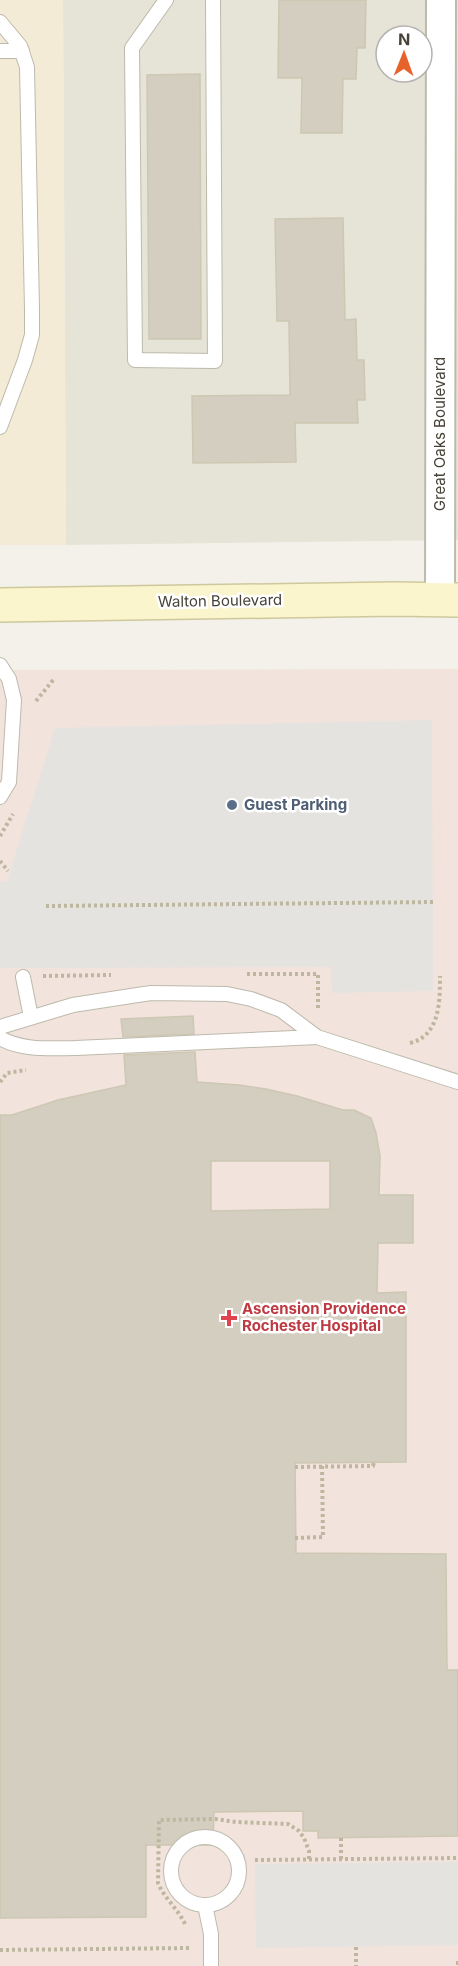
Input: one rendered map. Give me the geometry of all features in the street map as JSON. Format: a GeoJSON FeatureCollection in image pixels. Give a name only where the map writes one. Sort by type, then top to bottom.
{"type":"FeatureCollection","features":[{"type":"Feature","properties":{"kind":"main road","name":"Walton Boulevard"},"geometry":{"type":"LineString","coordinates":[[0,605],[449,599]]}},
{"type":"Feature","properties":{"kind":"street","name":"Great Oaks Boulevard"},"geometry":{"type":"LineString","coordinates":[[441,0],[450,269],[449,599]]}},
{"type":"Feature","properties":{"kind":"lane"},"geometry":{"type":"LineString","coordinates":[[166,0],[132,48],[135,360],[215,361],[213,0]]}},
{"type":"Feature","properties":{"kind":"lane"},"geometry":{"type":"LineString","coordinates":[[0,22],[20,46],[27,67],[32,336],[0,427]]}},
{"type":"Feature","properties":{"kind":"lane"},"geometry":{"type":"LineString","coordinates":[[0,51],[22,51]]}},
{"type":"Feature","properties":{"kind":"lane"},"geometry":{"type":"LineString","coordinates":[[0,665],[9,679],[14,700],[9,782],[0,797]]}},
{"type":"Feature","properties":{"kind":"lane"},"geometry":{"type":"LineString","coordinates":[[23,977],[31,1017]]}},
{"type":"Feature","properties":{"kind":"lane"},"geometry":{"type":"LineString","coordinates":[[0,1027],[73,1005],[151,993],[227,994],[251,999],[281,1010],[317,1037],[458,1082]]}},
{"type":"Feature","properties":{"kind":"lane"},"geometry":{"type":"LineString","coordinates":[[0,1038],[10,1044],[37,1048],[76,1048],[317,1037]]}},
{"type":"Feature","properties":{"kind":"lane"},"geometry":{"type":"LineString","coordinates":[[198,1838],[210,1838],[230,1848],[236,1858],[238,1869],[237,1881],[225,1899],[215,1904],[205,1905],[194,1904],[184,1899],[172,1881],[170,1870],[178,1850],[187,1842],[198,1838]]}},
{"type":"Feature","properties":{"kind":"lane"},"geometry":{"type":"LineString","coordinates":[[205,1905],[211,1934],[212,1966]]}},
{"type":"Feature","properties":{"kind":"path"},"geometry":{"type":"LineString","coordinates":[[0,861],[8,871]]}},
{"type":"Feature","properties":{"kind":"path"},"geometry":{"type":"LineString","coordinates":[[46,906],[435,902]]}},
{"type":"Feature","properties":{"kind":"path"},"geometry":{"type":"LineString","coordinates":[[404,1043],[417,1041],[435,1020],[440,1003],[440,976]]}},
{"type":"Feature","properties":{"kind":"path"},"geometry":{"type":"LineString","coordinates":[[243,978],[254,981]]}},
{"type":"Feature","properties":{"kind":"path"},"geometry":{"type":"LineString","coordinates":[[312,1011],[318,1014]]}},
{"type":"Feature","properties":{"kind":"path"},"geometry":{"type":"LineString","coordinates":[[295,1467],[373,1466],[374,1462]]}},
{"type":"Feature","properties":{"kind":"path"},"geometry":{"type":"LineString","coordinates":[[295,1538],[323,1537],[322,1467]]}},
{"type":"Feature","properties":{"kind":"path"},"geometry":{"type":"LineString","coordinates":[[189,1933],[182,1916],[158,1883],[159,1820],[215,1819],[288,1824],[299,1831],[304,1838],[309,1851],[309,1859]]}},
{"type":"Feature","properties":{"kind":"path"},"geometry":{"type":"LineString","coordinates":[[341,1837],[341,1859]]}},
{"type":"Feature","properties":{"kind":"path"},"geometry":{"type":"LineString","coordinates":[[255,1860],[458,1858]]}},
{"type":"Feature","properties":{"kind":"path"},"geometry":{"type":"LineString","coordinates":[[188,1956],[190,1942]]}},
{"type":"Feature","properties":{"kind":"path"},"geometry":{"type":"LineString","coordinates":[[356,1947],[356,1966]]}},
{"type":"Feature","properties":{"kind":"path"},"geometry":{"type":"LineString","coordinates":[[0,1950],[190,1948]]}},
{"type":"Feature","properties":{"kind":"shaded area"},"geometry":{"type":"Polygon","coordinates":[[[0,0],[63,0],[66,545],[0,545],[0,0]]]}},
{"type":"Feature","properties":{"kind":"shaded area"},"geometry":{"type":"Polygon","coordinates":[[[63,0],[458,0],[458,540],[66,545],[63,0]]]}},
{"type":"Feature","properties":{"kind":"shaded area","name":"Ascension Providence Rochester Hospital"},"geometry":{"type":"Polygon","coordinates":[[[458,669],[458,1966],[0,1966],[0,670],[458,669]]]}},
{"type":"Feature","properties":{"kind":"shaded area","name":"Guest Parking"},"geometry":{"type":"Polygon","coordinates":[[[432,720],[433,991],[332,993],[331,967],[0,968],[0,882],[7,881],[55,728],[432,720]]]}},
{"type":"Feature","properties":{"kind":"shaded area"},"geometry":{"type":"Polygon","coordinates":[[[458,1862],[458,1945],[256,1948],[255,1864],[458,1862]]]}},
{"type":"Feature","properties":{"kind":"building"},"geometry":{"type":"Polygon","coordinates":[[[279,0],[366,0],[365,48],[357,48],[356,79],[343,79],[342,133],[301,133],[302,78],[278,78],[279,0]]]}},
{"type":"Feature","properties":{"kind":"building"},"geometry":{"type":"Polygon","coordinates":[[[200,74],[201,339],[149,339],[147,75],[200,74]]]}},
{"type":"Feature","properties":{"kind":"building"},"geometry":{"type":"Polygon","coordinates":[[[343,218],[345,320],[356,319],[357,360],[364,360],[365,400],[357,400],[358,423],[295,423],[296,462],[193,463],[192,396],[290,395],[289,321],[277,321],[275,219],[343,218]]]}},
{"type":"Feature","properties":{"kind":"building"},"geometry":{"type":"Polygon","coordinates":[[[193,1016],[194,1034],[123,1037],[121,1019],[193,1016]]]}},
{"type":"Feature","properties":{"kind":"building"},"geometry":{"type":"Polygon","coordinates":[[[195,1052],[197,1082],[266,1089],[343,1110],[354,1110],[371,1118],[380,1156],[379,1195],[413,1195],[413,1243],[378,1243],[377,1293],[406,1292],[406,1462],[295,1463],[296,1553],[446,1554],[447,1670],[458,1670],[458,1836],[318,1838],[318,1831],[303,1831],[303,1811],[214,1812],[213,1845],[146,1845],[146,1917],[0,1918],[0,1115],[12,1115],[58,1100],[126,1085],[124,1055],[195,1052]],[[211,1161],[211,1211],[330,1209],[330,1161],[211,1161]]]}},
{"type":"Feature","properties":{"kind":"place","name":"Guest Parking"},"geometry":{"type":"Point","coordinates":[232,805]}},
{"type":"Feature","properties":{"kind":"place","name":"Ascension Providence Rochester Hospital"},"geometry":{"type":"Point","coordinates":[229,1318]}}]}
